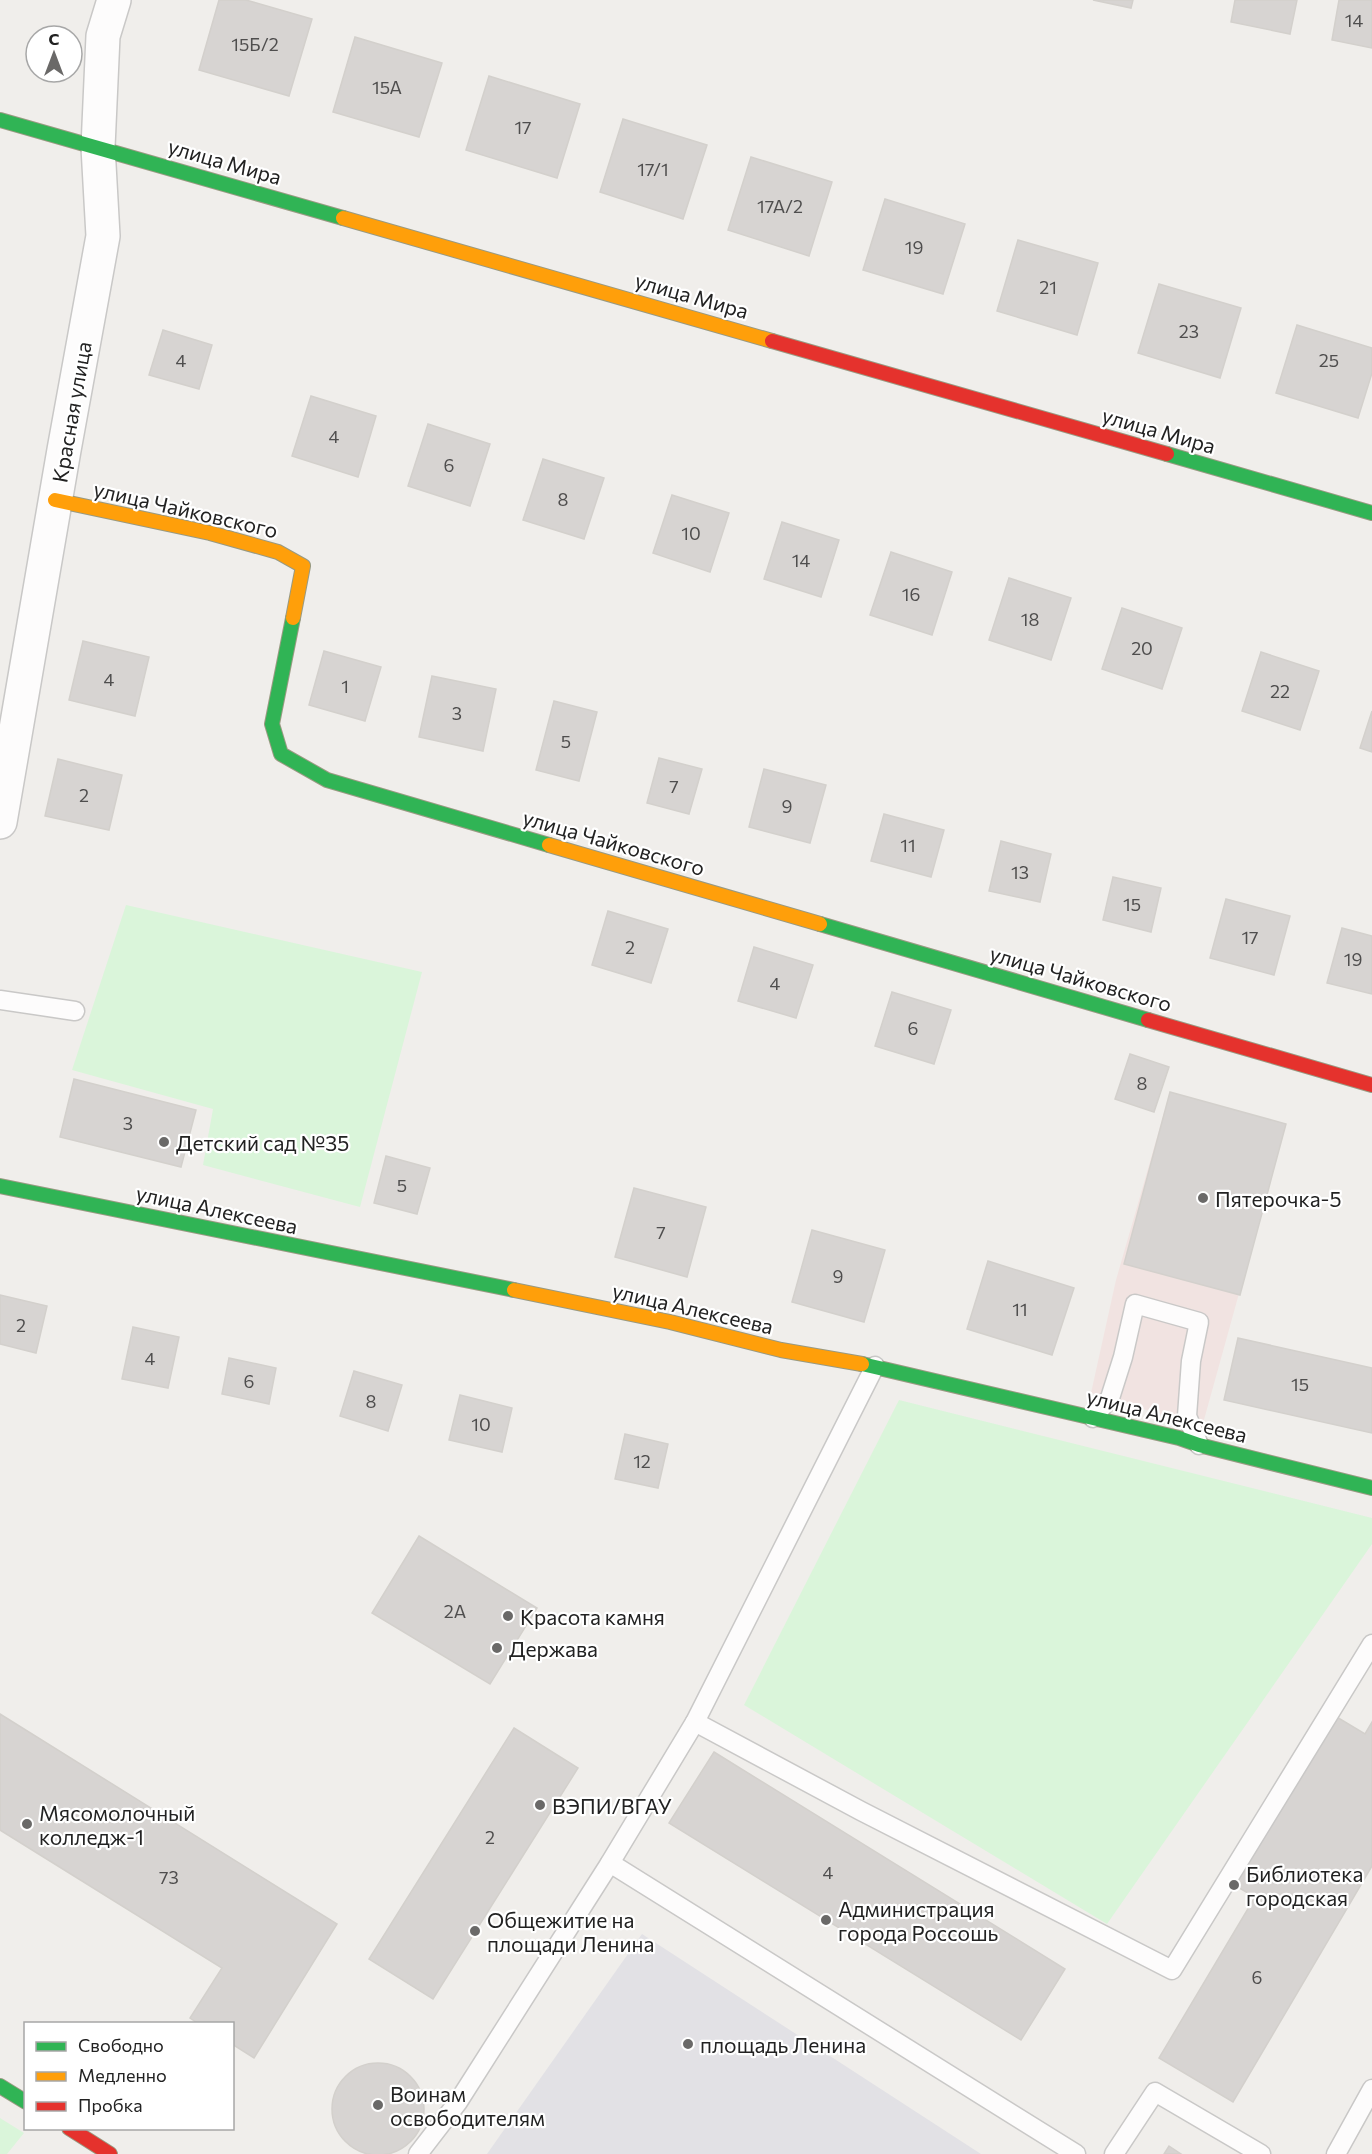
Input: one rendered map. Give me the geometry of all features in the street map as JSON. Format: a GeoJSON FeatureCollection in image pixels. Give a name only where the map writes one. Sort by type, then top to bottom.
{"type":"FeatureCollection","features":[{"type":"Feature","properties":{"kind":"street","name":"Красная улица"},"geometry":{"type":"LineString","coordinates":[[0,822],[103,236],[98,147],[103,36],[114,0]]}},
{"type":"Feature","properties":{"kind":"street","name":"улица Мира"},"geometry":{"type":"LineString","coordinates":[[0,120],[1372,513]]}},
{"type":"Feature","properties":{"kind":"street","name":"улица Чайковского"},"geometry":{"type":"LineString","coordinates":[[55,501],[210,533],[278,552],[303,566],[272,724],[281,754],[327,780],[1372,1085]]}},
{"type":"Feature","properties":{"kind":"street","name":"улица Алексеева"},"geometry":{"type":"LineString","coordinates":[[0,1186],[670,1322],[781,1350],[875,1366],[1179,1438],[1372,1488]]}},
{"type":"Feature","properties":{"kind":"street"},"geometry":{"type":"LineString","coordinates":[[0,2086],[24,2101]]}},
{"type":"Feature","properties":{"kind":"street"},"geometry":{"type":"LineString","coordinates":[[72,2130],[110,2154]]}},
{"type":"Feature","properties":{"kind":"lane"},"geometry":{"type":"LineString","coordinates":[[0,1000],[75,1011]]}},
{"type":"Feature","properties":{"kind":"lane"},"geometry":{"type":"LineString","coordinates":[[1093,1418],[1110,1398],[1123,1357],[1135,1304],[1199,1322],[1191,1361],[1186,1416],[1199,1445]]}},
{"type":"Feature","properties":{"kind":"lane"},"geometry":{"type":"LineString","coordinates":[[418,2154],[458,2102],[610,1863],[694,1722],[875,1366]]}},
{"type":"Feature","properties":{"kind":"lane"},"geometry":{"type":"LineString","coordinates":[[694,1722],[861,1811],[1172,1970],[1372,1644]]}},
{"type":"Feature","properties":{"kind":"lane"},"geometry":{"type":"LineString","coordinates":[[610,1863],[1076,2154]]}},
{"type":"Feature","properties":{"kind":"lane"},"geometry":{"type":"LineString","coordinates":[[1336,2154],[1372,2089]]}},
{"type":"Feature","properties":{"kind":"lane"},"geometry":{"type":"LineString","coordinates":[[1114,2154],[1155,2092],[1261,2154]]}},
{"type":"Feature","properties":{"kind":"shaded area"},"geometry":{"type":"Polygon","coordinates":[[[1170,1092],[1286,1124],[1202,1427],[1091,1393],[1116,1280],[1170,1092]]]}},
{"type":"Feature","properties":{"kind":"shaded area","name":"площадь Ленина"},"geometry":{"type":"Polygon","coordinates":[[[642,1934],[981,2154],[487,2154],[642,1934]]]}},
{"type":"Feature","properties":{"kind":"green space"},"geometry":{"type":"Polygon","coordinates":[[[126,905],[422,972],[360,1207],[203,1165],[213,1109],[72,1070],[126,905]]]}},
{"type":"Feature","properties":{"kind":"green space"},"geometry":{"type":"Polygon","coordinates":[[[899,1400],[1372,1518],[1372,1544],[1107,1924],[744,1705],[899,1400]]]}},
{"type":"Feature","properties":{"kind":"green space"},"geometry":{"type":"Polygon","coordinates":[[[0,2118],[24,2133],[7,2154],[0,2154],[0,2118]]]}},
{"type":"Feature","properties":{"kind":"building"},"geometry":{"type":"Polygon","coordinates":[[[219,0],[246,0],[312,19],[289,96],[199,70],[219,0]]]}},
{"type":"Feature","properties":{"kind":"building"},"geometry":{"type":"Polygon","coordinates":[[[1093,0],[1133,0],[1131,8],[1093,0]]]}},
{"type":"Feature","properties":{"kind":"building"},"geometry":{"type":"Polygon","coordinates":[[[1235,0],[1297,0],[1290,34],[1231,22],[1235,0]]]}},
{"type":"Feature","properties":{"kind":"building"},"geometry":{"type":"Polygon","coordinates":[[[1339,0],[1372,0],[1372,48],[1332,40],[1339,0]]]}},
{"type":"Feature","properties":{"kind":"building"},"geometry":{"type":"Polygon","coordinates":[[[355,37],[442,63],[419,137],[333,112],[355,37]]]}},
{"type":"Feature","properties":{"kind":"building"},"geometry":{"type":"Polygon","coordinates":[[[489,76],[580,104],[557,178],[466,150],[489,76]]]}},
{"type":"Feature","properties":{"kind":"building"},"geometry":{"type":"Polygon","coordinates":[[[623,119],[707,145],[683,219],[600,192],[623,119]]]}},
{"type":"Feature","properties":{"kind":"building"},"geometry":{"type":"Polygon","coordinates":[[[751,157],[832,182],[809,256],[728,230],[751,157]]]}},
{"type":"Feature","properties":{"kind":"building"},"geometry":{"type":"Polygon","coordinates":[[[885,199],[965,224],[943,294],[863,270],[885,199]]]}},
{"type":"Feature","properties":{"kind":"building"},"geometry":{"type":"Polygon","coordinates":[[[1018,240],[1098,263],[1077,335],[997,311],[1018,240]]]}},
{"type":"Feature","properties":{"kind":"building"},"geometry":{"type":"Polygon","coordinates":[[[1159,284],[1241,308],[1220,378],[1138,353],[1159,284]]]}},
{"type":"Feature","properties":{"kind":"building"},"geometry":{"type":"Polygon","coordinates":[[[1297,325],[1372,348],[1372,373],[1358,418],[1276,393],[1297,325]]]}},
{"type":"Feature","properties":{"kind":"building"},"geometry":{"type":"Polygon","coordinates":[[[163,330],[212,345],[199,389],[149,375],[163,330]]]}},
{"type":"Feature","properties":{"kind":"building"},"geometry":{"type":"Polygon","coordinates":[[[311,396],[376,416],[358,477],[292,456],[311,396]]]}},
{"type":"Feature","properties":{"kind":"building"},"geometry":{"type":"Polygon","coordinates":[[[428,424],[490,444],[470,506],[408,486],[428,424]]]}},
{"type":"Feature","properties":{"kind":"building"},"geometry":{"type":"Polygon","coordinates":[[[543,459],[604,478],[584,539],[523,520],[543,459]]]}},
{"type":"Feature","properties":{"kind":"building"},"geometry":{"type":"Polygon","coordinates":[[[672,495],[729,513],[710,572],[653,553],[672,495]]]}},
{"type":"Feature","properties":{"kind":"building"},"geometry":{"type":"Polygon","coordinates":[[[782,522],[839,540],[821,597],[764,579],[782,522]]]}},
{"type":"Feature","properties":{"kind":"building"},"geometry":{"type":"Polygon","coordinates":[[[891,552],[952,572],[932,635],[870,615],[891,552]]]}},
{"type":"Feature","properties":{"kind":"building"},"geometry":{"type":"Polygon","coordinates":[[[1009,578],[1071,598],[1051,660],[989,640],[1009,578]]]}},
{"type":"Feature","properties":{"kind":"building"},"geometry":{"type":"Polygon","coordinates":[[[1122,608],[1182,628],[1162,689],[1102,669],[1122,608]]]}},
{"type":"Feature","properties":{"kind":"building"},"geometry":{"type":"Polygon","coordinates":[[[83,641],[149,657],[135,716],[69,700],[83,641]]]}},
{"type":"Feature","properties":{"kind":"building"},"geometry":{"type":"Polygon","coordinates":[[[324,651],[381,667],[365,721],[309,705],[324,651]]]}},
{"type":"Feature","properties":{"kind":"building"},"geometry":{"type":"Polygon","coordinates":[[[1261,652],[1319,671],[1300,730],[1242,711],[1261,652]]]}},
{"type":"Feature","properties":{"kind":"building"},"geometry":{"type":"Polygon","coordinates":[[[432,676],[496,689],[483,751],[419,737],[432,676]]]}},
{"type":"Feature","properties":{"kind":"building"},"geometry":{"type":"Polygon","coordinates":[[[554,701],[597,712],[579,781],[536,770],[554,701]]]}},
{"type":"Feature","properties":{"kind":"building"},"geometry":{"type":"Polygon","coordinates":[[[1372,711],[1372,752],[1360,748],[1372,711]]]}},
{"type":"Feature","properties":{"kind":"building"},"geometry":{"type":"Polygon","coordinates":[[[659,758],[702,769],[689,814],[647,803],[659,758]]]}},
{"type":"Feature","properties":{"kind":"building"},"geometry":{"type":"Polygon","coordinates":[[[58,759],[122,775],[109,830],[45,816],[58,759]]]}},
{"type":"Feature","properties":{"kind":"building"},"geometry":{"type":"Polygon","coordinates":[[[764,769],[826,785],[810,843],[749,827],[764,769]]]}},
{"type":"Feature","properties":{"kind":"building"},"geometry":{"type":"Polygon","coordinates":[[[884,814],[944,830],[931,877],[871,861],[884,814]]]}},
{"type":"Feature","properties":{"kind":"building"},"geometry":{"type":"Polygon","coordinates":[[[1001,841],[1051,854],[1040,902],[989,891],[1001,841]]]}},
{"type":"Feature","properties":{"kind":"building"},"geometry":{"type":"Polygon","coordinates":[[[1113,877],[1161,888],[1151,932],[1103,920],[1113,877]]]}},
{"type":"Feature","properties":{"kind":"building"},"geometry":{"type":"Polygon","coordinates":[[[1226,899],[1290,916],[1274,975],[1210,958],[1226,899]]]}},
{"type":"Feature","properties":{"kind":"building"},"geometry":{"type":"Polygon","coordinates":[[[608,911],[668,929],[651,983],[592,965],[608,911]]]}},
{"type":"Feature","properties":{"kind":"building"},"geometry":{"type":"Polygon","coordinates":[[[1342,928],[1372,936],[1372,994],[1327,983],[1342,928]]]}},
{"type":"Feature","properties":{"kind":"building"},"geometry":{"type":"Polygon","coordinates":[[[754,947],[813,965],[796,1018],[738,1001],[754,947]]]}},
{"type":"Feature","properties":{"kind":"building"},"geometry":{"type":"Polygon","coordinates":[[[892,992],[951,1010],[934,1064],[875,1046],[892,992]]]}},
{"type":"Feature","properties":{"kind":"building"},"geometry":{"type":"Polygon","coordinates":[[[1130,1054],[1169,1067],[1154,1112],[1115,1099],[1130,1054]]]}},
{"type":"Feature","properties":{"kind":"building"},"geometry":{"type":"Polygon","coordinates":[[[74,1079],[196,1110],[181,1167],[60,1137],[74,1079]]]}},
{"type":"Feature","properties":{"kind":"building"},"geometry":{"type":"Polygon","coordinates":[[[1170,1092],[1286,1124],[1240,1295],[1124,1264],[1170,1092]]]}},
{"type":"Feature","properties":{"kind":"building"},"geometry":{"type":"Polygon","coordinates":[[[386,1156],[430,1168],[417,1214],[374,1203],[386,1156]]]}},
{"type":"Feature","properties":{"kind":"building"},"geometry":{"type":"Polygon","coordinates":[[[634,1188],[706,1207],[687,1277],[615,1257],[634,1188]]]}},
{"type":"Feature","properties":{"kind":"building"},"geometry":{"type":"Polygon","coordinates":[[[812,1230],[885,1250],[864,1322],[792,1302],[812,1230]]]}},
{"type":"Feature","properties":{"kind":"building"},"geometry":{"type":"Polygon","coordinates":[[[988,1261],[1074,1288],[1052,1355],[967,1329],[988,1261]]]}},
{"type":"Feature","properties":{"kind":"building"},"geometry":{"type":"Polygon","coordinates":[[[0,1295],[47,1306],[36,1353],[0,1344],[0,1295]]]}},
{"type":"Feature","properties":{"kind":"building"},"geometry":{"type":"Polygon","coordinates":[[[133,1327],[179,1337],[168,1388],[122,1379],[133,1327]]]}},
{"type":"Feature","properties":{"kind":"building"},"geometry":{"type":"Polygon","coordinates":[[[1238,1338],[1372,1368],[1372,1433],[1224,1400],[1238,1338]]]}},
{"type":"Feature","properties":{"kind":"building"},"geometry":{"type":"Polygon","coordinates":[[[229,1358],[276,1368],[269,1404],[222,1394],[229,1358]]]}},
{"type":"Feature","properties":{"kind":"building"},"geometry":{"type":"Polygon","coordinates":[[[354,1371],[402,1385],[388,1431],[340,1416],[354,1371]]]}},
{"type":"Feature","properties":{"kind":"building"},"geometry":{"type":"Polygon","coordinates":[[[460,1395],[512,1408],[502,1452],[449,1440],[460,1395]]]}},
{"type":"Feature","properties":{"kind":"building"},"geometry":{"type":"Polygon","coordinates":[[[625,1434],[668,1444],[658,1488],[615,1479],[625,1434]]]}},
{"type":"Feature","properties":{"kind":"building"},"geometry":{"type":"Polygon","coordinates":[[[419,1536],[537,1608],[490,1684],[372,1613],[419,1536]]]}},
{"type":"Feature","properties":{"kind":"building"},"geometry":{"type":"Polygon","coordinates":[[[0,1714],[337,1924],[254,2058],[234,2045],[234,2022],[196,2022],[190,2018],[222,1968],[0,1830],[0,1714]]]}},
{"type":"Feature","properties":{"kind":"building"},"geometry":{"type":"Polygon","coordinates":[[[1335,1716],[1365,1734],[1372,1722],[1372,1866],[1233,2102],[1159,2058],[1255,1897],[1234,1885],[1335,1716]]]}},
{"type":"Feature","properties":{"kind":"building"},"geometry":{"type":"Polygon","coordinates":[[[514,1728],[578,1768],[433,1999],[369,1959],[514,1728]]]}},
{"type":"Feature","properties":{"kind":"building"},"geometry":{"type":"Polygon","coordinates":[[[714,1752],[1065,1969],[1021,2040],[669,1823],[714,1752]]]}},
{"type":"Feature","properties":{"kind":"building","name":"Воинам освободителям"},"geometry":{"type":"Polygon","coordinates":[[[378,2063],[404,2071],[416,2083],[424,2109],[416,2135],[404,2147],[378,2155],[352,2147],[340,2135],[332,2109],[340,2083],[352,2071],[378,2063]]]}},
{"type":"Feature","properties":{"kind":"building"},"geometry":{"type":"Polygon","coordinates":[[[1169,2146],[1181,2154],[1164,2154],[1169,2146]]]}},
{"type":"Feature","properties":{"kind":"traffic: fast"},"geometry":{"type":"LineString","coordinates":[[0,120],[343,218]]}},
{"type":"Feature","properties":{"kind":"traffic: fast"},"geometry":{"type":"LineString","coordinates":[[1167,454],[1372,513]]}},
{"type":"Feature","properties":{"kind":"traffic: fast"},"geometry":{"type":"LineString","coordinates":[[293,618],[272,724],[281,754],[327,780],[549,845]]}},
{"type":"Feature","properties":{"kind":"traffic: fast"},"geometry":{"type":"LineString","coordinates":[[820,924],[1148,1020]]}},
{"type":"Feature","properties":{"kind":"traffic: fast"},"geometry":{"type":"LineString","coordinates":[[0,1186],[514,1290]]}},
{"type":"Feature","properties":{"kind":"traffic: fast"},"geometry":{"type":"LineString","coordinates":[[862,1364],[1179,1438],[1372,1488]]}},
{"type":"Feature","properties":{"kind":"traffic: fast"},"geometry":{"type":"LineString","coordinates":[[0,2086],[24,2101]]}},
{"type":"Feature","properties":{"kind":"traffic: slow"},"geometry":{"type":"LineString","coordinates":[[343,218],[772,341]]}},
{"type":"Feature","properties":{"kind":"traffic: slow"},"geometry":{"type":"LineString","coordinates":[[55,500],[210,533],[278,552],[303,566],[293,618]]}},
{"type":"Feature","properties":{"kind":"traffic: slow"},"geometry":{"type":"LineString","coordinates":[[549,845],[820,924]]}},
{"type":"Feature","properties":{"kind":"traffic: slow"},"geometry":{"type":"LineString","coordinates":[[514,1290],[670,1322],[781,1350],[862,1364]]}},
{"type":"Feature","properties":{"kind":"traffic: jam"},"geometry":{"type":"LineString","coordinates":[[772,341],[1167,454]]}},
{"type":"Feature","properties":{"kind":"traffic: jam"},"geometry":{"type":"LineString","coordinates":[[1148,1020],[1372,1085]]}},
{"type":"Feature","properties":{"kind":"traffic: jam"},"geometry":{"type":"LineString","coordinates":[[72,2130],[110,2154]]}},
{"type":"Feature","properties":{"kind":"place","name":"Детский сад №35"},"geometry":{"type":"Point","coordinates":[164,1142]}},
{"type":"Feature","properties":{"kind":"place","name":"Пятерочка-5"},"geometry":{"type":"Point","coordinates":[1203,1198]}},
{"type":"Feature","properties":{"kind":"place","name":"Красота камня"},"geometry":{"type":"Point","coordinates":[508,1616]}},
{"type":"Feature","properties":{"kind":"place","name":"Держава"},"geometry":{"type":"Point","coordinates":[497,1648]}},
{"type":"Feature","properties":{"kind":"place","name":"ВЭПИ/ВГАУ"},"geometry":{"type":"Point","coordinates":[540,1805]}},
{"type":"Feature","properties":{"kind":"place","name":"Мясомолочный колледж-1"},"geometry":{"type":"Point","coordinates":[27,1824]}},
{"type":"Feature","properties":{"kind":"place","name":"Библиотека городская"},"geometry":{"type":"Point","coordinates":[1234,1885]}},
{"type":"Feature","properties":{"kind":"place","name":"Администрация города Россошь"},"geometry":{"type":"Point","coordinates":[826,1920]}},
{"type":"Feature","properties":{"kind":"place","name":"Общежитие на площади Ленина"},"geometry":{"type":"Point","coordinates":[475,1931]}},
{"type":"Feature","properties":{"kind":"place","name":"площадь Ленина"},"geometry":{"type":"Point","coordinates":[688,2044]}},
{"type":"Feature","properties":{"kind":"place","name":"Воинам освободителям"},"geometry":{"type":"Point","coordinates":[378,2105]}}]}
